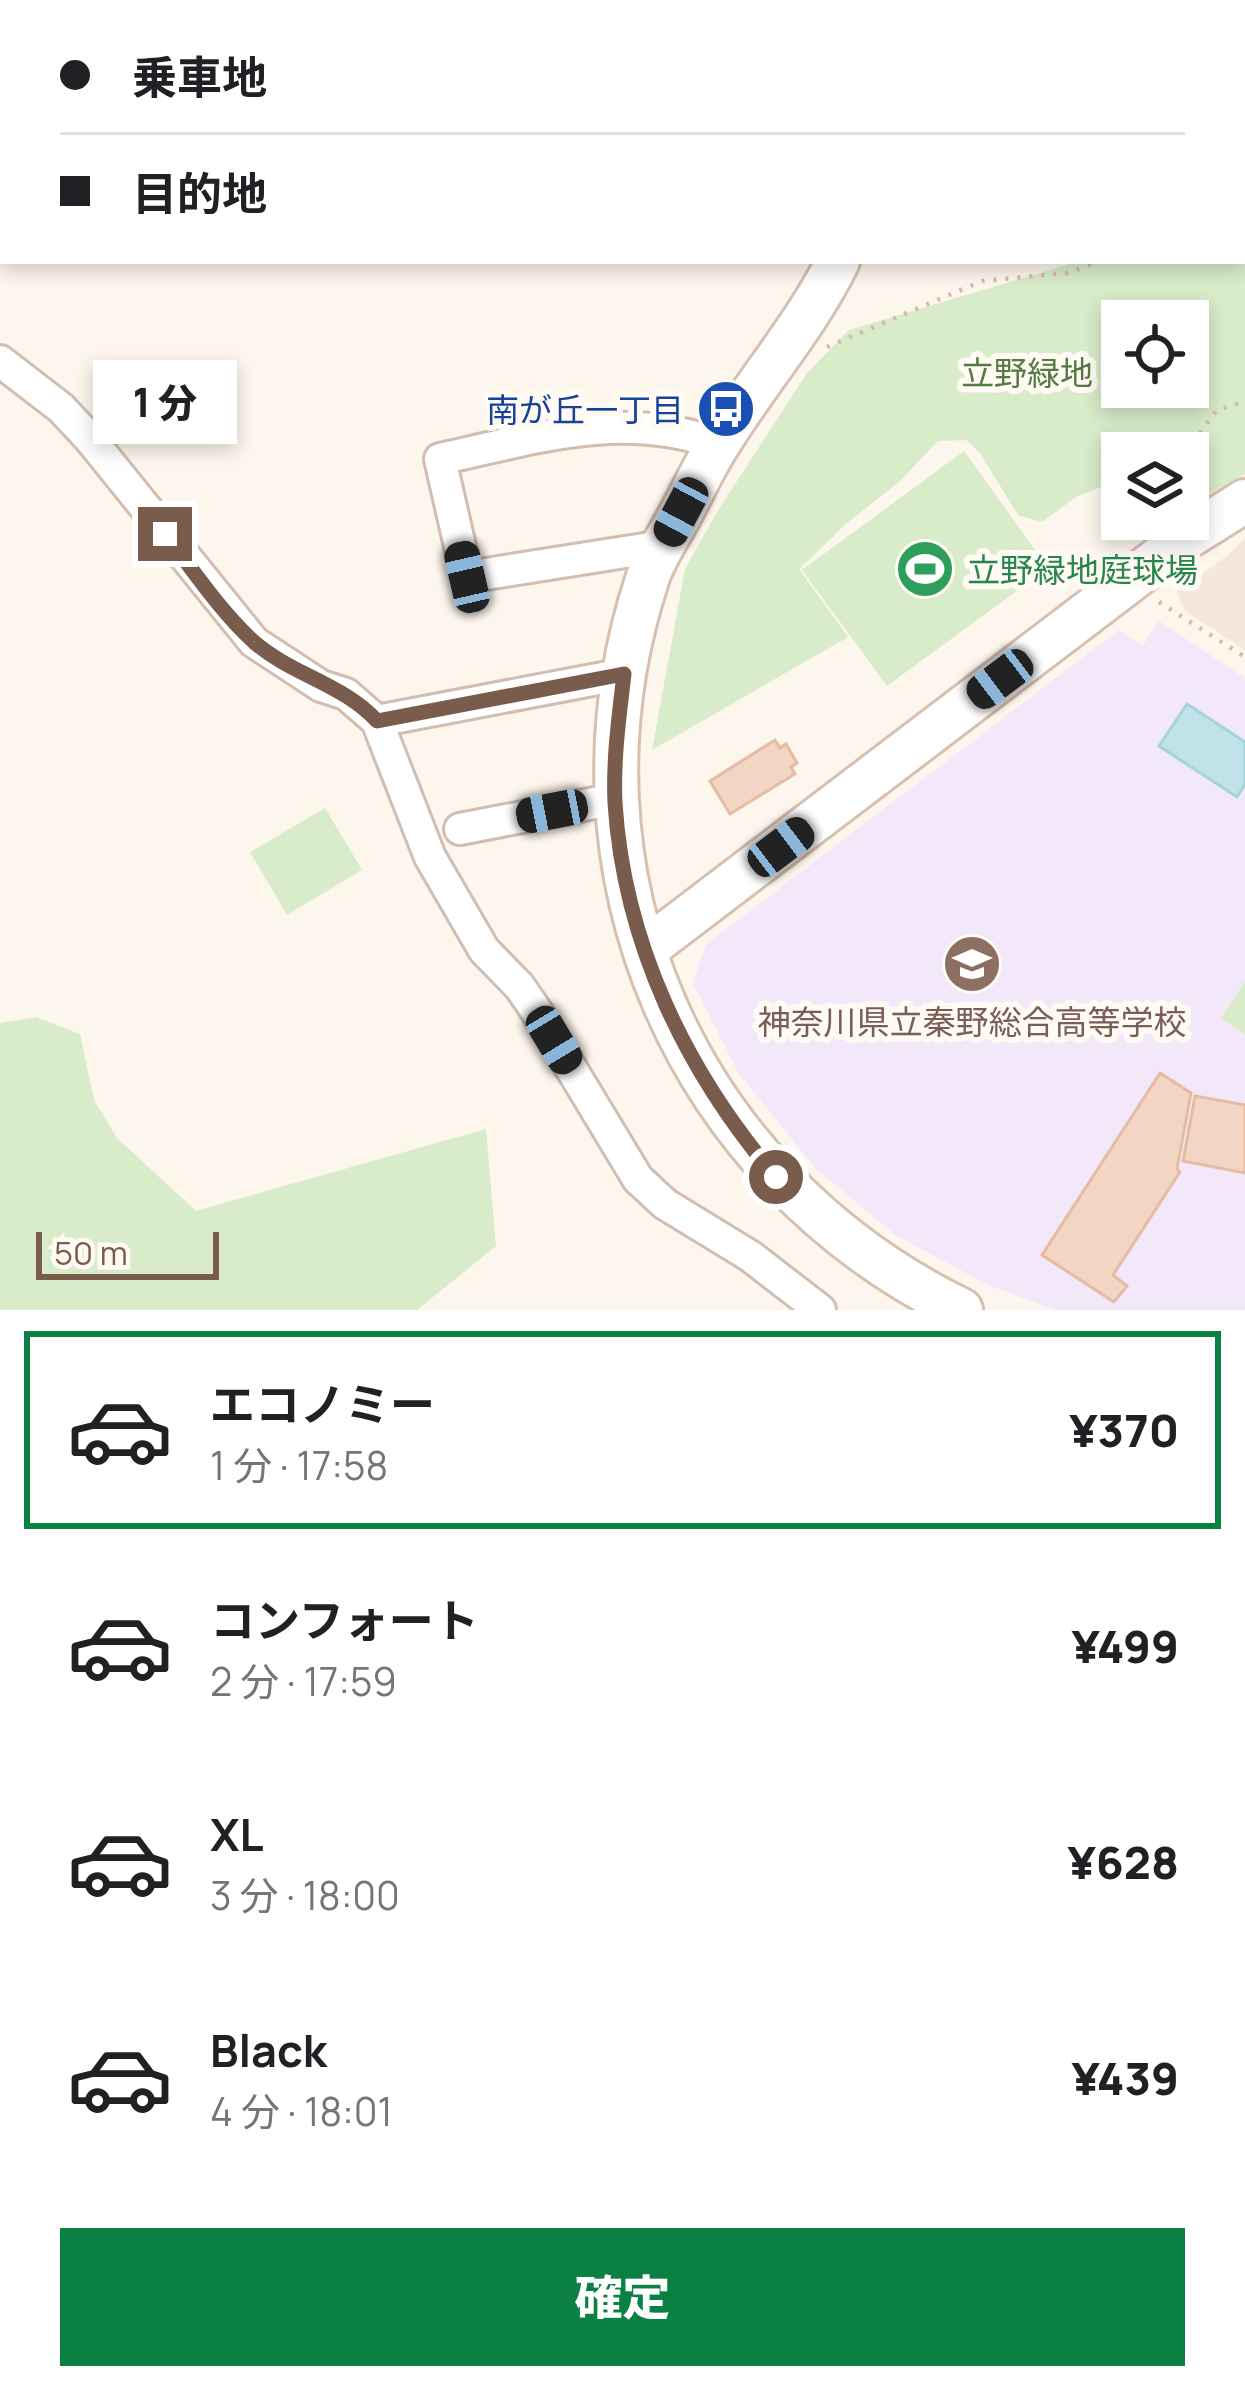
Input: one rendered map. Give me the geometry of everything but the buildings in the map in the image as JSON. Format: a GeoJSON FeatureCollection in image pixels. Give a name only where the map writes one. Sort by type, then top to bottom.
{"type":"FeatureCollection","features":[{"type":"Feature","properties":{"kind":"street"},"geometry":{"type":"LineString","coordinates":[[836,264],[718,444],[648,577],[624,674],[616,740],[620,848],[646,950],[675,1032],[730,1124],[776,1177],[849,1244],[961,1310]]}},
{"type":"Feature","properties":{"kind":"street"},"geometry":{"type":"LineString","coordinates":[[0,362],[61,409],[90,440],[254,642],[321,686],[346,694],[377,721],[408,806],[441,876],[484,950],[537,1012],[638,1179],[664,1204],[750,1256],[820,1310]]}},
{"type":"Feature","properties":{"kind":"street"},"geometry":{"type":"LineString","coordinates":[[663,545],[467,577],[440,459],[606,427],[640,425],[686,432],[718,444]]}},
{"type":"Feature","properties":{"kind":"street"},"geometry":{"type":"LineString","coordinates":[[646,950],[1167,552],[1245,501]]}},
{"type":"Feature","properties":{"kind":"street"},"geometry":{"type":"LineString","coordinates":[[377,721],[624,674]]}},
{"type":"Feature","properties":{"kind":"street"},"geometry":{"type":"LineString","coordinates":[[460,830],[615,799]]}},
{"type":"Feature","properties":{"kind":"path"},"geometry":{"type":"LineString","coordinates":[[829,346],[982,281],[1068,273],[1091,264]]}},
{"type":"Feature","properties":{"kind":"path"},"geometry":{"type":"LineString","coordinates":[[1201,432],[1216,411],[1245,401]]}},
{"type":"Feature","properties":{"kind":"path"},"geometry":{"type":"LineString","coordinates":[[1150,596],[1245,657]]}},
{"type":"Feature","properties":{"kind":"shaded area"},"geometry":{"type":"Polygon","coordinates":[[[1245,538],[1245,650],[1185,611],[1177,592],[1245,538]]]}},
{"type":"Feature","properties":{"kind":"shaded area","name":"神奈川県立秦野総合高等学校"},"geometry":{"type":"Polygon","coordinates":[[[1159,621],[1245,678],[1245,1310],[1054,1310],[988,1285],[895,1235],[817,1170],[739,1074],[693,983],[706,944],[1119,630],[1143,645],[1159,621]]]}},
{"type":"Feature","properties":{"kind":"green space","name":"立野緑地"},"geometry":{"type":"Polygon","coordinates":[[[1070,264],[1245,264],[1245,474],[1209,494],[1209,432],[1101,432],[1101,487],[1076,497],[1042,522],[1018,515],[980,453],[966,440],[938,441],[899,482],[799,569],[848,637],[652,750],[685,569],[807,373],[849,330],[1070,264]]]}},
{"type":"Feature","properties":{"kind":"green space","name":"立野緑地庭球場"},"geometry":{"type":"Polygon","coordinates":[[[964,451],[1048,568],[887,686],[802,570],[964,451]]]}},
{"type":"Feature","properties":{"kind":"green space"},"geometry":{"type":"Polygon","coordinates":[[[325,808],[362,870],[287,915],[250,852],[325,808]]]}},
{"type":"Feature","properties":{"kind":"green space"},"geometry":{"type":"Polygon","coordinates":[[[1245,983],[1245,1034],[1221,1018],[1245,983]]]}},
{"type":"Feature","properties":{"kind":"green space"},"geometry":{"type":"Polygon","coordinates":[[[36,1017],[80,1034],[94,1100],[117,1138],[196,1211],[486,1129],[496,1246],[417,1310],[0,1310],[0,1023],[36,1017]]]}},
{"type":"Feature","properties":{"kind":"water"},"geometry":{"type":"Polygon","coordinates":[[[1187,704],[1245,742],[1245,784],[1237,797],[1159,746],[1187,704]]]}},
{"type":"Feature","properties":{"kind":"place","name":"南が丘一丁目"},"geometry":{"type":"Point","coordinates":[726,409]}},
{"type":"Feature","properties":{"kind":"place","name":"立野緑地庭球場"},"geometry":{"type":"Point","coordinates":[925,569]}},
{"type":"Feature","properties":{"kind":"place","name":"神奈川県立秦野総合高等学校"},"geometry":{"type":"Point","coordinates":[972,964]}},
{"type":"Feature","properties":{"kind":"route"},"geometry":{"type":"LineString","coordinates":[[165,534],[254,642],[321,686],[346,694],[377,721],[624,674],[615,799],[620,848],[646,950],[675,1032],[730,1124],[776,1177]]}}]}
